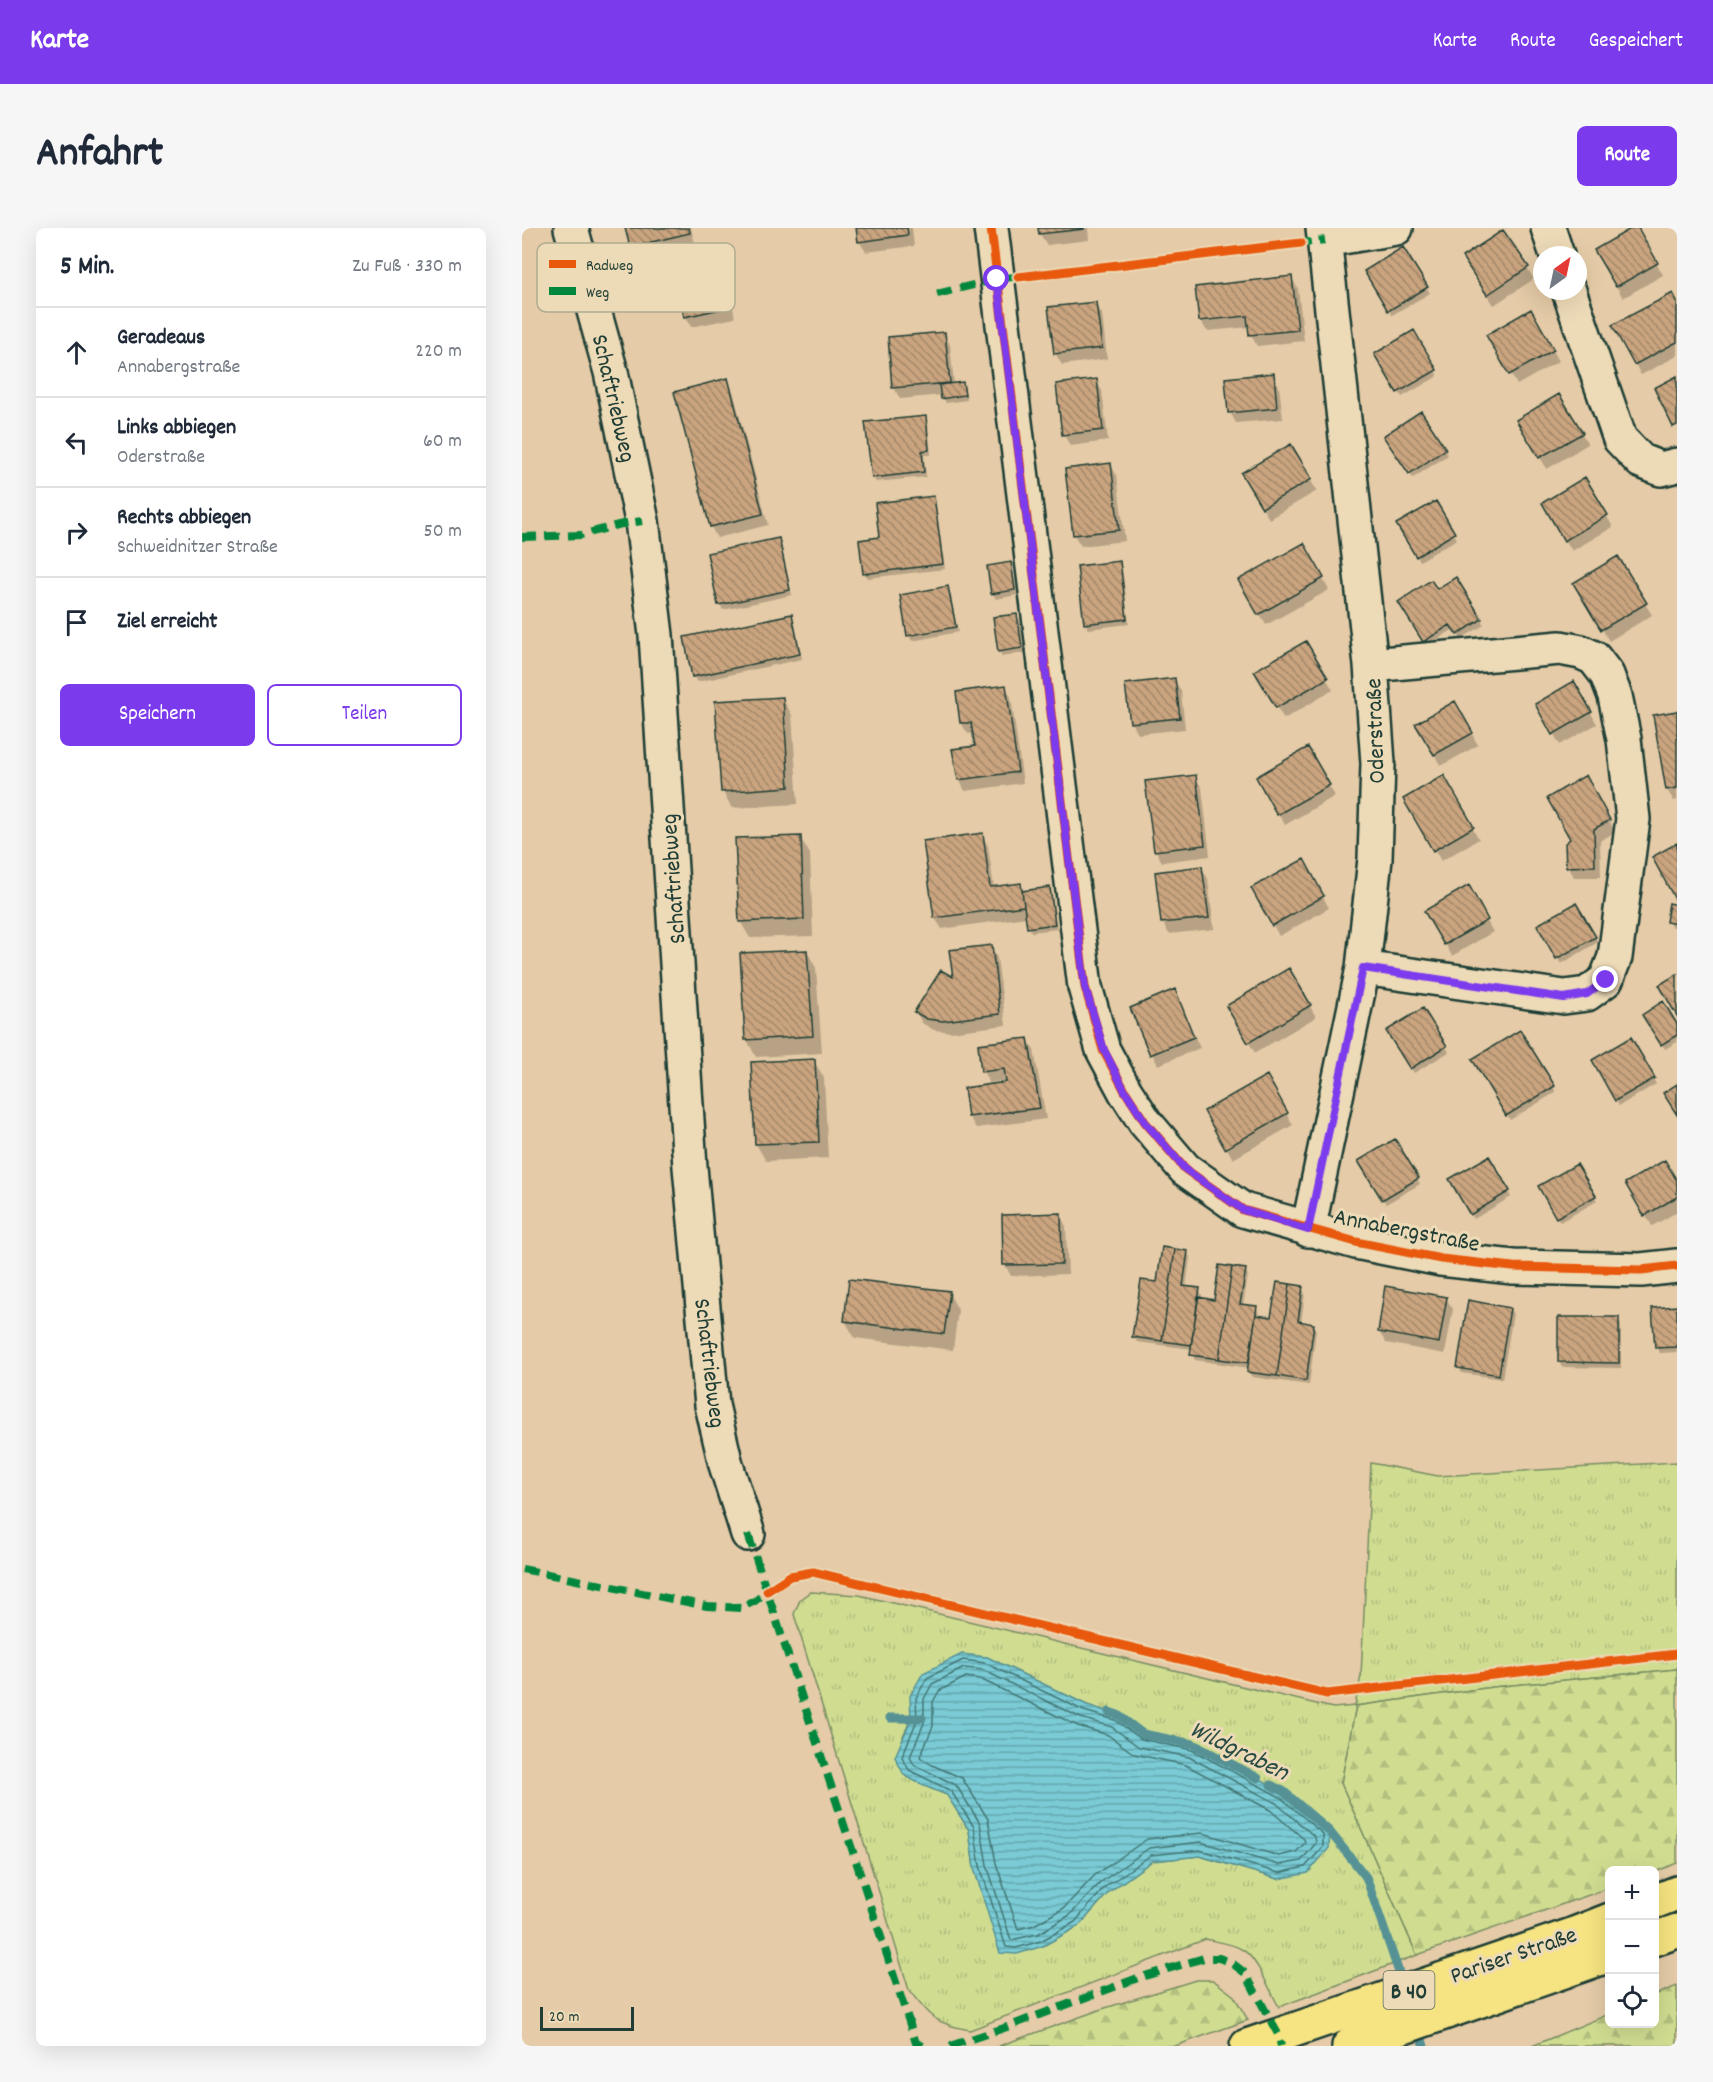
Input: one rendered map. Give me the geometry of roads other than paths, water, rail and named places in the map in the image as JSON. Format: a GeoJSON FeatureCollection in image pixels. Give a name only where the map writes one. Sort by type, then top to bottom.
{"type":"FeatureCollection","features":[{"type":"Feature","properties":{"kind":"highway"},"geometry":{"type":"LineString","coordinates":[[1659,1900],[1677,1893]]}},
{"type":"Feature","properties":{"kind":"highway","name":"Pariser Straße"},"geometry":{"type":"LineString","coordinates":[[1246,2046],[1605,1922]]}},
{"type":"Feature","properties":{"kind":"highway"},"geometry":{"type":"LineString","coordinates":[[1659,1937],[1677,1931]]}},
{"type":"Feature","properties":{"kind":"highway","name":"Pariser Straße"},"geometry":{"type":"LineString","coordinates":[[1349,2046],[1597,1960]]}},
{"type":"Feature","properties":{"kind":"street","name":"Schaftriebweg"},"geometry":{"type":"LineString","coordinates":[[571,228],[575,243]]}},
{"type":"Feature","properties":{"kind":"street","name":"Annabergstraße"},"geometry":{"type":"LineString","coordinates":[[991,228],[1085,987],[1104,1050],[1125,1091],[1145,1122],[1185,1169],[1243,1210],[1308,1230],[1441,1259],[1513,1267],[1641,1270],[1677,1266]]}},
{"type":"Feature","properties":{"kind":"street"},"geometry":{"type":"LineString","coordinates":[[1324,234],[1396,228]]}},
{"type":"Feature","properties":{"kind":"street"},"geometry":{"type":"LineString","coordinates":[[1548,228],[1554,246]]}},
{"type":"Feature","properties":{"kind":"street","name":"Oderstraße"},"geometry":{"type":"LineString","coordinates":[[1308,1230],[1363,968],[1375,860],[1378,763],[1371,665],[1324,234]]}},
{"type":"Feature","properties":{"kind":"street"},"geometry":{"type":"LineString","coordinates":[[1572,300],[1620,439],[1641,461],[1661,469],[1677,465]]}},
{"type":"Feature","properties":{"kind":"street","name":"Schaftriebweg"},"geometry":{"type":"LineString","coordinates":[[594,312],[611,372],[642,521],[656,635],[690,1167],[712,1405],[726,1465],[748,1534]]}},
{"type":"Feature","properties":{"kind":"street"},"geometry":{"type":"LineString","coordinates":[[1363,968],[1564,998],[1587,994],[1606,980],[1615,957],[1633,819],[1624,740],[1615,696],[1607,675],[1594,658],[1581,652],[1560,648],[1371,665]]}},
{"type":"Feature","properties":{"kind":"water"},"geometry":{"type":"Polygon","coordinates":[[[962,1654],[987,1657],[1087,1705],[1118,1715],[1143,1734],[1193,1744],[1283,1791],[1330,1832],[1329,1848],[1308,1873],[1278,1879],[1200,1856],[1152,1861],[1109,1892],[1079,1926],[1043,1946],[1017,1954],[1000,1953],[974,1868],[969,1830],[947,1795],[904,1775],[895,1757],[911,1719],[910,1696],[923,1673],[962,1654]]]}},
{"type":"Feature","properties":{"kind":"waterway","name":"Wildgraben"},"geometry":{"type":"LineString","coordinates":[[1109,1712],[1118,1715],[1143,1734],[1193,1744],[1258,1778]]}},
{"type":"Feature","properties":{"kind":"waterway","name":"Wildgraben"},"geometry":{"type":"LineString","coordinates":[[890,1718],[922,1718]]}},
{"type":"Feature","properties":{"kind":"waterway","name":"Wildgraben"},"geometry":{"type":"LineString","coordinates":[[1271,1785],[1283,1791],[1330,1832],[1366,1877],[1404,1987]]}},
{"type":"Feature","properties":{"kind":"waterway","name":"Wildgraben"},"geometry":{"type":"LineString","coordinates":[[1418,2028],[1424,2046]]}}]}
